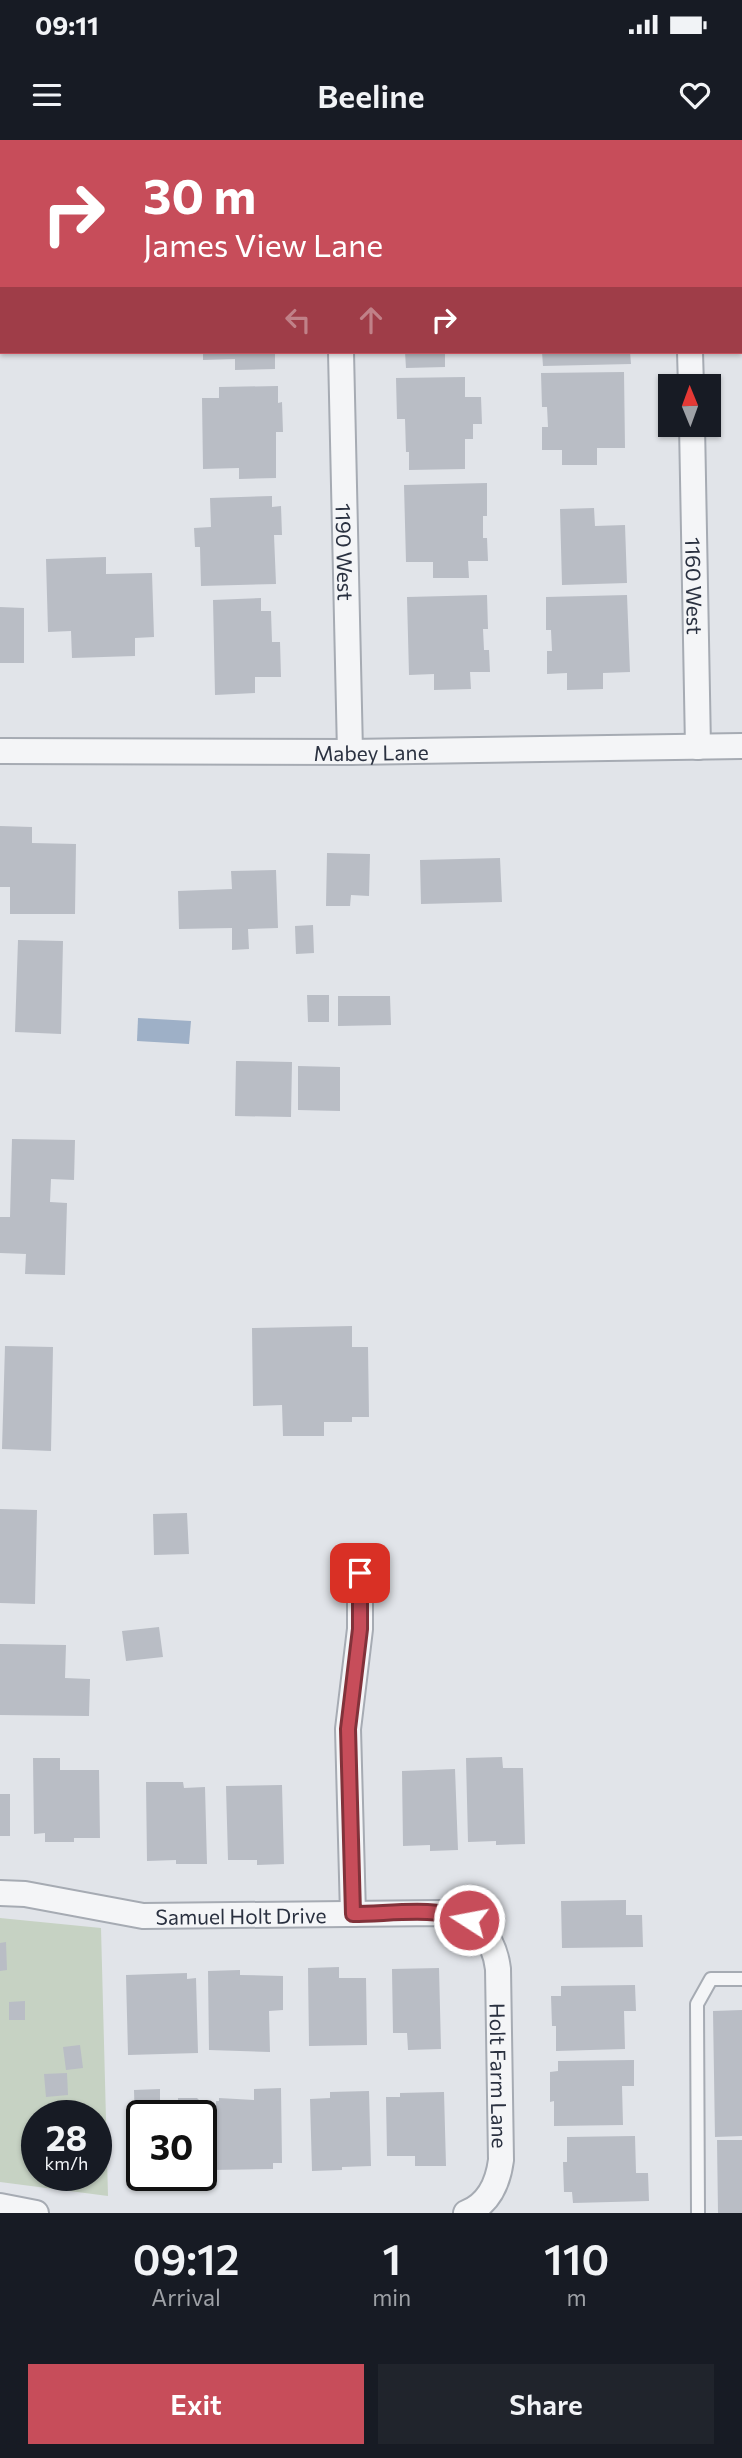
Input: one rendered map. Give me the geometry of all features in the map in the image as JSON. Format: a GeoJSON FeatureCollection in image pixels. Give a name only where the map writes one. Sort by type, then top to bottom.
{"type":"FeatureCollection","features":[{"type":"Feature","properties":{"kind":"street","name":"1190 West"},"geometry":{"type":"LineString","coordinates":[[341,354],[350,752]]}},
{"type":"Feature","properties":{"kind":"street"},"geometry":{"type":"LineString","coordinates":[[690,354],[691,374]]}},
{"type":"Feature","properties":{"kind":"street","name":"1160 West"},"geometry":{"type":"LineString","coordinates":[[692,438],[698,747]]}},
{"type":"Feature","properties":{"kind":"street","name":"Mabey Lane"},"geometry":{"type":"LineString","coordinates":[[0,751],[350,752],[742,746]]}},
{"type":"Feature","properties":{"kind":"street"},"geometry":{"type":"LineString","coordinates":[[353,1914],[348,1729],[360,1629],[360,1573]]}},
{"type":"Feature","properties":{"kind":"street","name":"Samuel Holt Drive"},"geometry":{"type":"LineString","coordinates":[[0,1893],[37,1896],[143,1916],[455,1914],[481,1929]]}},
{"type":"Feature","properties":{"kind":"street","name":"Holt Farm Lane"},"geometry":{"type":"LineString","coordinates":[[466,2213],[485,2201],[494,2189],[501,2160],[498,1969],[496,1954],[481,1929]]}},
{"type":"Feature","properties":{"kind":"street"},"geometry":{"type":"LineString","coordinates":[[0,2206],[36,2213]]}},
{"type":"Feature","properties":{"kind":"lane"},"geometry":{"type":"LineString","coordinates":[[698,2213],[697,2004],[711,1979],[742,1979]]}},
{"type":"Feature","properties":{"kind":"green space"},"geometry":{"type":"Polygon","coordinates":[[[0,1918],[101,1928],[105,2100],[21,2100],[21,2185],[0,2182],[0,1918]]]}},
{"type":"Feature","properties":{"kind":"green space"},"geometry":{"type":"Polygon","coordinates":[[[69,2191],[108,2191],[108,2196],[69,2191]]]}},
{"type":"Feature","properties":{"kind":"water"},"geometry":{"type":"Polygon","coordinates":[[[138,1018],[191,1021],[189,1044],[137,1041],[138,1018]]]}},
{"type":"Feature","properties":{"kind":"building"},"geometry":{"type":"Polygon","coordinates":[[[203,354],[275,354],[275,369],[235,370],[235,359],[203,360],[203,354]]]}},
{"type":"Feature","properties":{"kind":"building"},"geometry":{"type":"Polygon","coordinates":[[[405,354],[445,354],[445,367],[406,368],[405,354]]]}},
{"type":"Feature","properties":{"kind":"building"},"geometry":{"type":"Polygon","coordinates":[[[542,354],[630,354],[631,364],[543,366],[542,354]]]}},
{"type":"Feature","properties":{"kind":"building"},"geometry":{"type":"Polygon","coordinates":[[[624,372],[625,448],[597,448],[597,465],[562,465],[562,450],[542,450],[542,427],[548,427],[547,407],[542,407],[541,373],[624,372]]]}},
{"type":"Feature","properties":{"kind":"building"},"geometry":{"type":"Polygon","coordinates":[[[465,377],[465,397],[481,397],[482,424],[473,424],[473,439],[465,439],[465,469],[409,470],[405,419],[397,419],[396,378],[465,377]]]}},
{"type":"Feature","properties":{"kind":"building"},"geometry":{"type":"Polygon","coordinates":[[[278,386],[278,403],[282,402],[283,432],[276,432],[276,478],[239,479],[239,468],[203,469],[202,398],[219,398],[219,387],[278,386]]]}},
{"type":"Feature","properties":{"kind":"building"},"geometry":{"type":"Polygon","coordinates":[[[487,483],[487,516],[483,516],[483,538],[487,538],[488,561],[468,561],[469,578],[433,578],[433,562],[406,562],[404,485],[487,483]]]}},
{"type":"Feature","properties":{"kind":"building"},"geometry":{"type":"Polygon","coordinates":[[[272,496],[272,507],[281,506],[282,535],[274,535],[276,584],[201,586],[200,547],[195,547],[194,528],[211,527],[210,498],[272,496]]]}},
{"type":"Feature","properties":{"kind":"building"},"geometry":{"type":"Polygon","coordinates":[[[594,508],[595,526],[625,525],[627,583],[562,585],[560,509],[594,508]]]}},
{"type":"Feature","properties":{"kind":"building"},"geometry":{"type":"Polygon","coordinates":[[[106,557],[106,574],[152,573],[154,637],[135,638],[135,656],[72,658],[71,631],[48,632],[46,559],[106,557]]]}},
{"type":"Feature","properties":{"kind":"building"},"geometry":{"type":"Polygon","coordinates":[[[487,595],[488,629],[483,629],[484,650],[489,650],[490,672],[470,672],[471,689],[434,690],[434,674],[409,675],[407,597],[487,595]]]}},
{"type":"Feature","properties":{"kind":"building"},"geometry":{"type":"Polygon","coordinates":[[[627,595],[630,672],[603,673],[603,689],[567,690],[567,673],[547,674],[547,651],[552,651],[551,630],[546,630],[546,597],[627,595]]]}},
{"type":"Feature","properties":{"kind":"building"},"geometry":{"type":"Polygon","coordinates":[[[261,598],[261,611],[271,611],[272,642],[280,642],[281,677],[255,677],[255,693],[215,695],[213,600],[261,598]]]}},
{"type":"Feature","properties":{"kind":"building"},"geometry":{"type":"Polygon","coordinates":[[[0,607],[24,608],[24,663],[0,663],[0,607]]]}},
{"type":"Feature","properties":{"kind":"building"},"geometry":{"type":"Polygon","coordinates":[[[0,826],[32,827],[32,843],[76,844],[75,914],[10,914],[10,887],[0,887],[0,826]]]}},
{"type":"Feature","properties":{"kind":"building"},"geometry":{"type":"Polygon","coordinates":[[[327,853],[370,854],[369,896],[351,895],[350,906],[326,906],[327,853]]]}},
{"type":"Feature","properties":{"kind":"building"},"geometry":{"type":"Polygon","coordinates":[[[500,858],[502,902],[421,904],[420,860],[500,858]]]}},
{"type":"Feature","properties":{"kind":"building"},"geometry":{"type":"Polygon","coordinates":[[[276,870],[278,928],[248,929],[249,949],[232,950],[232,928],[179,929],[178,891],[232,889],[231,871],[276,870]]]}},
{"type":"Feature","properties":{"kind":"building"},"geometry":{"type":"Polygon","coordinates":[[[313,925],[314,953],[296,954],[295,926],[313,925]]]}},
{"type":"Feature","properties":{"kind":"building"},"geometry":{"type":"Polygon","coordinates":[[[18,940],[63,941],[61,1034],[15,1032],[18,940]]]}},
{"type":"Feature","properties":{"kind":"building"},"geometry":{"type":"Polygon","coordinates":[[[307,995],[329,995],[329,1022],[308,1022],[307,995]]]}},
{"type":"Feature","properties":{"kind":"building"},"geometry":{"type":"Polygon","coordinates":[[[338,996],[390,996],[391,1025],[338,1026],[338,996]]]}},
{"type":"Feature","properties":{"kind":"building"},"geometry":{"type":"Polygon","coordinates":[[[236,1061],[292,1062],[291,1117],[235,1116],[236,1061]]]}},
{"type":"Feature","properties":{"kind":"building"},"geometry":{"type":"Polygon","coordinates":[[[298,1066],[340,1067],[340,1111],[298,1110],[298,1066]]]}},
{"type":"Feature","properties":{"kind":"building"},"geometry":{"type":"Polygon","coordinates":[[[12,1139],[75,1140],[74,1180],[51,1179],[50,1202],[67,1203],[65,1275],[25,1274],[26,1254],[0,1253],[0,1217],[10,1217],[12,1139]]]}},
{"type":"Feature","properties":{"kind":"building"},"geometry":{"type":"Polygon","coordinates":[[[352,1326],[352,1347],[368,1347],[369,1417],[352,1417],[352,1422],[324,1422],[324,1436],[283,1436],[282,1405],[253,1406],[252,1328],[352,1326]]]}},
{"type":"Feature","properties":{"kind":"building"},"geometry":{"type":"Polygon","coordinates":[[[5,1346],[53,1347],[51,1451],[2,1449],[5,1346]]]}},
{"type":"Feature","properties":{"kind":"building"},"geometry":{"type":"Polygon","coordinates":[[[0,1509],[37,1510],[35,1604],[0,1603],[0,1509]]]}},
{"type":"Feature","properties":{"kind":"building"},"geometry":{"type":"Polygon","coordinates":[[[187,1513],[189,1554],[154,1555],[153,1514],[187,1513]]]}},
{"type":"Feature","properties":{"kind":"building"},"geometry":{"type":"Polygon","coordinates":[[[159,1627],[163,1657],[126,1661],[122,1631],[159,1627]]]}},
{"type":"Feature","properties":{"kind":"building"},"geometry":{"type":"Polygon","coordinates":[[[0,1644],[66,1645],[65,1678],[90,1679],[89,1716],[0,1715],[0,1644]]]}},
{"type":"Feature","properties":{"kind":"building"},"geometry":{"type":"Polygon","coordinates":[[[502,1757],[503,1768],[523,1768],[525,1844],[468,1842],[466,1758],[502,1757]]]}},
{"type":"Feature","properties":{"kind":"building"},"geometry":{"type":"Polygon","coordinates":[[[33,1758],[60,1758],[60,1770],[99,1770],[100,1838],[74,1838],[74,1842],[45,1842],[45,1833],[34,1834],[33,1758]]]}},
{"type":"Feature","properties":{"kind":"building"},"geometry":{"type":"Polygon","coordinates":[[[455,1769],[458,1850],[430,1851],[430,1845],[403,1846],[402,1771],[455,1769]]]}},
{"type":"Feature","properties":{"kind":"building"},"geometry":{"type":"Polygon","coordinates":[[[146,1782],[183,1782],[184,1788],[205,1787],[207,1864],[176,1864],[176,1860],[147,1861],[146,1782]]]}},
{"type":"Feature","properties":{"kind":"building"},"geometry":{"type":"Polygon","coordinates":[[[282,1785],[284,1864],[257,1865],[257,1860],[228,1860],[226,1786],[282,1785]]]}},
{"type":"Feature","properties":{"kind":"building"},"geometry":{"type":"Polygon","coordinates":[[[0,1794],[10,1794],[10,1836],[0,1836],[0,1794]]]}},
{"type":"Feature","properties":{"kind":"building"},"geometry":{"type":"Polygon","coordinates":[[[626,1900],[626,1915],[642,1915],[643,1947],[562,1948],[561,1901],[626,1900]]]}},
{"type":"Feature","properties":{"kind":"building"},"geometry":{"type":"Polygon","coordinates":[[[6,1942],[7,1970],[0,1971],[0,1943],[6,1942]]]}},
{"type":"Feature","properties":{"kind":"building"},"geometry":{"type":"Polygon","coordinates":[[[339,1967],[339,1978],[366,1978],[367,2045],[309,2046],[308,1968],[339,1967]]]}},
{"type":"Feature","properties":{"kind":"building"},"geometry":{"type":"Polygon","coordinates":[[[439,1968],[441,2049],[408,2050],[407,2033],[393,2033],[392,1969],[439,1968]]]}},
{"type":"Feature","properties":{"kind":"building"},"geometry":{"type":"Polygon","coordinates":[[[240,1970],[240,1975],[283,1976],[283,2010],[269,2011],[270,2052],[209,2050],[208,1971],[240,1970]]]}},
{"type":"Feature","properties":{"kind":"building"},"geometry":{"type":"Polygon","coordinates":[[[187,1973],[187,1979],[196,1978],[198,2053],[128,2055],[126,1975],[187,1973]]]}},
{"type":"Feature","properties":{"kind":"building"},"geometry":{"type":"Polygon","coordinates":[[[635,1985],[636,2011],[624,2011],[625,2049],[556,2051],[556,2026],[552,2026],[551,1996],[561,1996],[561,1986],[635,1985]]]}},
{"type":"Feature","properties":{"kind":"building"},"geometry":{"type":"Polygon","coordinates":[[[25,2001],[25,2020],[9,2020],[9,2002],[25,2001]]]}},
{"type":"Feature","properties":{"kind":"building"},"geometry":{"type":"Polygon","coordinates":[[[742,2010],[742,2136],[715,2137],[713,2011],[742,2010]]]}},
{"type":"Feature","properties":{"kind":"building"},"geometry":{"type":"Polygon","coordinates":[[[80,2045],[83,2068],[66,2070],[63,2047],[80,2045]]]}},
{"type":"Feature","properties":{"kind":"building"},"geometry":{"type":"Polygon","coordinates":[[[634,2060],[634,2086],[622,2086],[623,2125],[554,2126],[554,2101],[550,2102],[550,2072],[558,2071],[558,2061],[634,2060]]]}},
{"type":"Feature","properties":{"kind":"building"},"geometry":{"type":"Polygon","coordinates":[[[67,2073],[68,2095],[46,2097],[44,2074],[67,2073]]]}},
{"type":"Feature","properties":{"kind":"building"},"geometry":{"type":"Polygon","coordinates":[[[281,2088],[282,2163],[273,2163],[273,2169],[217,2170],[217,2101],[219,2098],[254,2100],[254,2089],[281,2088]]]}},
{"type":"Feature","properties":{"kind":"building"},"geometry":{"type":"Polygon","coordinates":[[[160,2089],[160,2100],[134,2100],[134,2090],[160,2089]]]}},
{"type":"Feature","properties":{"kind":"building"},"geometry":{"type":"Polygon","coordinates":[[[369,2091],[371,2166],[312,2171],[310,2099],[330,2098],[330,2092],[369,2091]]]}},
{"type":"Feature","properties":{"kind":"building"},"geometry":{"type":"Polygon","coordinates":[[[444,2092],[446,2166],[415,2166],[415,2156],[387,2156],[386,2097],[400,2097],[400,2093],[444,2092]]]}},
{"type":"Feature","properties":{"kind":"building"},"geometry":{"type":"Polygon","coordinates":[[[178,2098],[199,2100],[178,2100],[178,2098]]]}},
{"type":"Feature","properties":{"kind":"building"},"geometry":{"type":"Polygon","coordinates":[[[635,2136],[636,2173],[648,2173],[649,2201],[573,2203],[572,2192],[564,2192],[563,2162],[567,2162],[567,2137],[635,2136]]]}},
{"type":"Feature","properties":{"kind":"building"},"geometry":{"type":"Polygon","coordinates":[[[717,2140],[742,2140],[742,2213],[718,2213],[717,2140]]]}},
{"type":"Feature","properties":{"kind":"route"},"geometry":{"type":"LineString","coordinates":[[360,1573],[360,1629],[348,1729],[353,1914],[440,1913],[455,1914],[469,1920]]}}]}
